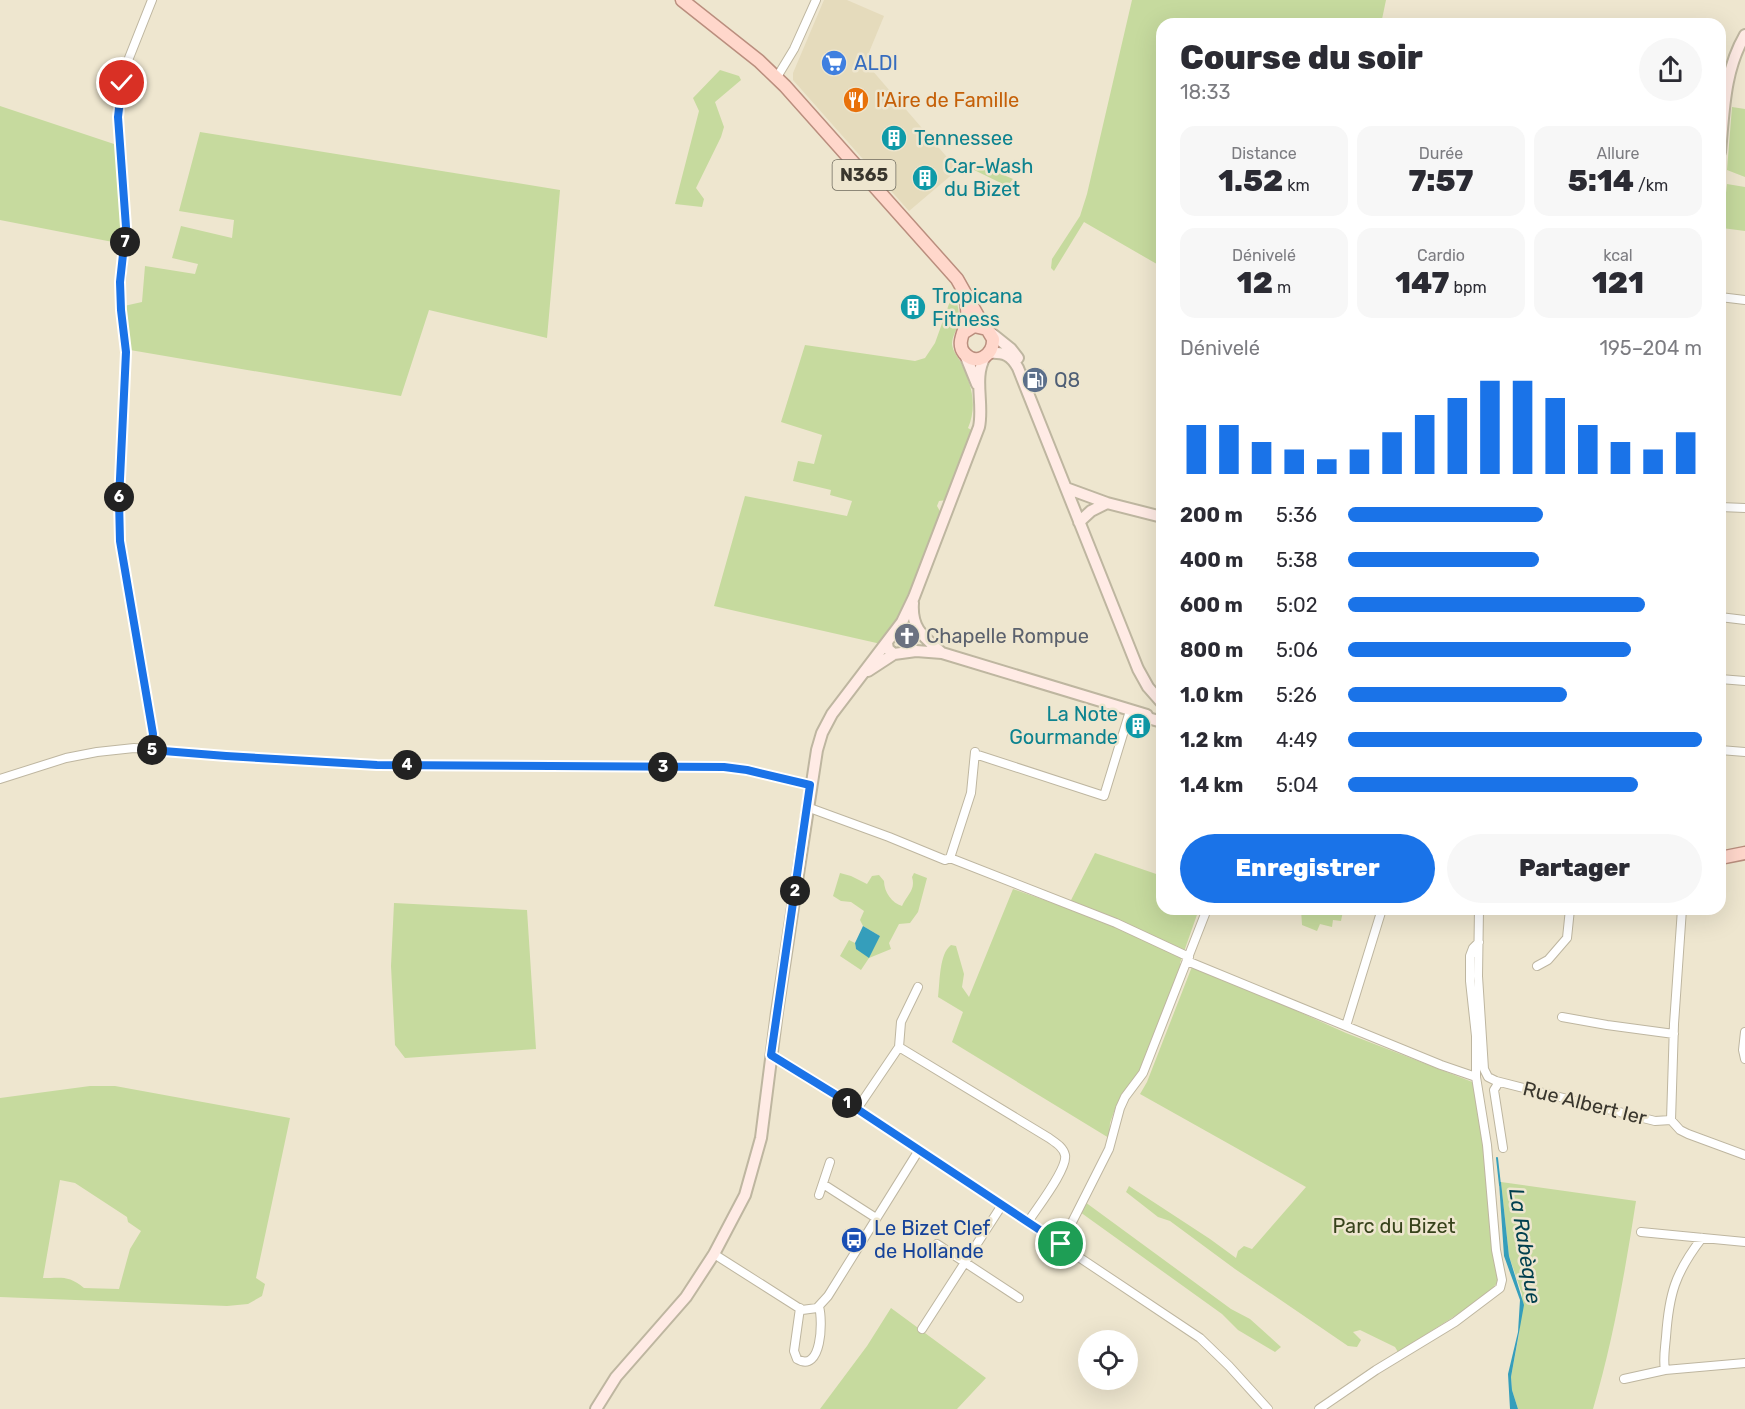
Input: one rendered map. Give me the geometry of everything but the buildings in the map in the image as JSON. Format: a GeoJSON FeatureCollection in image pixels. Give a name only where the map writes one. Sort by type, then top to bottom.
{"type":"FeatureCollection","features":[{"type":"Feature","properties":{"kind":"main road","name":"N365"},"geometry":{"type":"LineString","coordinates":[[682,0],[777,77],[963,288],[988,330]]}},
{"type":"Feature","properties":{"kind":"main road"},"geometry":{"type":"LineString","coordinates":[[963,288],[967,317],[963,333],[961,343],[964,352],[974,359],[987,355],[994,342],[988,330],[974,326],[963,333]]}},
{"type":"Feature","properties":{"kind":"main road"},"geometry":{"type":"LineString","coordinates":[[1726,850],[1745,846]]}},
{"type":"Feature","properties":{"kind":"main road"},"geometry":{"type":"LineString","coordinates":[[1726,857],[1745,853]]}},
{"type":"Feature","properties":{"kind":"street"},"geometry":{"type":"LineString","coordinates":[[151,750],[153,734],[120,541],[119,500],[126,352],[120,282],[126,227],[118,117],[119,97],[127,66],[152,0]]}},
{"type":"Feature","properties":{"kind":"street"},"geometry":{"type":"LineString","coordinates":[[777,77],[794,49],[816,0]]}},
{"type":"Feature","properties":{"kind":"street"},"geometry":{"type":"LineString","coordinates":[[1726,103],[1730,71],[1745,35]]}},
{"type":"Feature","properties":{"kind":"street"},"geometry":{"type":"LineString","coordinates":[[1726,298],[1745,300]]}},
{"type":"Feature","properties":{"kind":"street","name":"N365"},"geometry":{"type":"LineString","coordinates":[[988,330],[1018,358],[1018,368],[1079,522],[1142,676],[1156,695]]}},
{"type":"Feature","properties":{"kind":"street"},"geometry":{"type":"LineString","coordinates":[[964,352],[980,390]]}},
{"type":"Feature","properties":{"kind":"street"},"geometry":{"type":"LineString","coordinates":[[596,1409],[616,1377],[686,1297],[714,1254],[745,1195],[761,1138],[771,1055],[817,750],[825,726],[837,708],[887,643],[908,622],[914,597],[979,427],[980,371],[987,355],[1002,353],[1008,355],[1018,368]]}},
{"type":"Feature","properties":{"kind":"street"},"geometry":{"type":"LineString","coordinates":[[1066,488],[1107,503],[1156,515]]}},
{"type":"Feature","properties":{"kind":"street"},"geometry":{"type":"LineString","coordinates":[[1079,522],[1090,511],[1107,503]]}},
{"type":"Feature","properties":{"kind":"street"},"geometry":{"type":"LineString","coordinates":[[1726,507],[1745,508]]}},
{"type":"Feature","properties":{"kind":"street"},"geometry":{"type":"LineString","coordinates":[[1726,618],[1745,620]]}},
{"type":"Feature","properties":{"kind":"street"},"geometry":{"type":"LineString","coordinates":[[908,622],[942,653]]}},
{"type":"Feature","properties":{"kind":"street"},"geometry":{"type":"LineString","coordinates":[[915,651],[921,643],[922,636]]}},
{"type":"Feature","properties":{"kind":"street"},"geometry":{"type":"LineString","coordinates":[[887,643],[888,649],[894,654]]}},
{"type":"Feature","properties":{"kind":"street"},"geometry":{"type":"LineString","coordinates":[[863,674],[894,654],[915,651],[942,653],[1130,711],[1147,714],[1148,718],[1156,720]]}},
{"type":"Feature","properties":{"kind":"street"},"geometry":{"type":"LineString","coordinates":[[1726,679],[1745,681]]}},
{"type":"Feature","properties":{"kind":"street"},"geometry":{"type":"LineString","coordinates":[[1147,714],[1156,705]]}},
{"type":"Feature","properties":{"kind":"street"},"geometry":{"type":"LineString","coordinates":[[950,858],[972,793],[975,752],[1104,796],[1130,711]]}},
{"type":"Feature","properties":{"kind":"street"},"geometry":{"type":"LineString","coordinates":[[0,778],[66,758],[134,748],[377,765],[724,767],[810,785]]}},
{"type":"Feature","properties":{"kind":"street"},"geometry":{"type":"LineString","coordinates":[[1726,750],[1745,752]]}},
{"type":"Feature","properties":{"kind":"street"},"geometry":{"type":"LineString","coordinates":[[807,807],[890,837],[935,857],[945,860],[950,858],[1116,923],[1188,959],[1441,1065],[1476,1077]]}},
{"type":"Feature","properties":{"kind":"street"},"geometry":{"type":"LineString","coordinates":[[1061,1244],[1109,1149],[1125,1096],[1143,1072],[1205,915]]}},
{"type":"Feature","properties":{"kind":"street"},"geometry":{"type":"LineString","coordinates":[[1346,1026],[1380,915]]}},
{"type":"Feature","properties":{"kind":"street"},"geometry":{"type":"LineString","coordinates":[[1479,915],[1479,992],[1484,1069],[1488,1077],[1499,1082],[1494,1090],[1503,1148]]}},
{"type":"Feature","properties":{"kind":"street"},"geometry":{"type":"LineString","coordinates":[[1537,966],[1548,960],[1567,938],[1569,915]]}},
{"type":"Feature","properties":{"kind":"street"},"geometry":{"type":"LineString","coordinates":[[1682,915],[1671,1120],[1680,1130],[1688,1134],[1745,1155]]}},
{"type":"Feature","properties":{"kind":"street"},"geometry":{"type":"LineString","coordinates":[[1319,1409],[1376,1370],[1455,1322],[1500,1288],[1502,1280],[1492,1220],[1487,1145],[1476,1077],[1476,1036],[1469,966],[1471,952],[1479,942]]}},
{"type":"Feature","properties":{"kind":"street"},"geometry":{"type":"LineString","coordinates":[[857,1109],[899,1047],[901,1022],[918,987]]}},
{"type":"Feature","properties":{"kind":"street"},"geometry":{"type":"LineString","coordinates":[[1562,1017],[1674,1034]]}},
{"type":"Feature","properties":{"kind":"street"},"geometry":{"type":"LineString","coordinates":[[1745,1032],[1743,1050],[1745,1059]]}},
{"type":"Feature","properties":{"kind":"street"},"geometry":{"type":"LineString","coordinates":[[899,1047],[1061,1147],[1065,1161],[1061,1171],[1028,1222]]}},
{"type":"Feature","properties":{"kind":"street"},"geometry":{"type":"LineString","coordinates":[[771,1055],[857,1109],[1200,1338],[1268,1409]]}},
{"type":"Feature","properties":{"kind":"street","name":"Rue Albert Ier"},"geometry":{"type":"LineString","coordinates":[[1499,1082],[1654,1121],[1671,1120]]}},
{"type":"Feature","properties":{"kind":"street"},"geometry":{"type":"LineString","coordinates":[[714,1254],[800,1308],[812,1310],[819,1307],[919,1150]]}},
{"type":"Feature","properties":{"kind":"street"},"geometry":{"type":"LineString","coordinates":[[819,1195],[830,1162]]}},
{"type":"Feature","properties":{"kind":"street"},"geometry":{"type":"LineString","coordinates":[[823,1184],[876,1218]]}},
{"type":"Feature","properties":{"kind":"street"},"geometry":{"type":"LineString","coordinates":[[922,1329],[1002,1205]]}},
{"type":"Feature","properties":{"kind":"street"},"geometry":{"type":"LineString","coordinates":[[1641,1232],[1745,1242]]}},
{"type":"Feature","properties":{"kind":"street"},"geometry":{"type":"LineString","coordinates":[[1665,1370],[1666,1329],[1671,1295],[1683,1265],[1702,1238]]}},
{"type":"Feature","properties":{"kind":"street"},"geometry":{"type":"LineString","coordinates":[[938,1244],[1019,1298]]}},
{"type":"Feature","properties":{"kind":"street"},"geometry":{"type":"LineString","coordinates":[[800,1308],[794,1351],[797,1359],[806,1363],[815,1356],[821,1319],[819,1307]]}},
{"type":"Feature","properties":{"kind":"street"},"geometry":{"type":"LineString","coordinates":[[1624,1379],[1665,1370],[1745,1363]]}},
{"type":"Feature","properties":{"kind":"shaded area"},"geometry":{"type":"Polygon","coordinates":[[[824,0],[847,0],[884,16],[865,62],[952,163],[955,172],[909,211],[793,80],[793,73],[824,0]]]}},
{"type":"Feature","properties":{"kind":"green space"},"geometry":{"type":"Polygon","coordinates":[[[1132,0],[1386,0],[1382,18],[1156,18],[1156,264],[1084,222],[1054,271],[1051,268],[1052,259],[1080,216],[1132,0]]]}},
{"type":"Feature","properties":{"kind":"green space"},"geometry":{"type":"Polygon","coordinates":[[[720,70],[739,76],[741,80],[715,102],[724,127],[696,188],[704,199],[702,207],[675,204],[699,111],[693,98],[720,70]]]}},
{"type":"Feature","properties":{"kind":"green space"},"geometry":{"type":"Polygon","coordinates":[[[0,106],[117,145],[123,244],[0,220],[0,106]]]}},
{"type":"Feature","properties":{"kind":"green space"},"geometry":{"type":"Polygon","coordinates":[[[1732,107],[1745,109],[1745,177],[1727,170],[1732,107]]]}},
{"type":"Feature","properties":{"kind":"green space"},"geometry":{"type":"Polygon","coordinates":[[[200,132],[560,190],[547,338],[429,310],[401,396],[130,350],[124,306],[142,302],[145,266],[195,274],[198,264],[172,258],[181,226],[232,238],[234,220],[179,211],[200,132]]]}},
{"type":"Feature","properties":{"kind":"green space"},"geometry":{"type":"Polygon","coordinates":[[[969,160],[1013,179],[1007,186],[970,168],[967,170],[963,166],[969,160]]]}},
{"type":"Feature","properties":{"kind":"green space"},"geometry":{"type":"Polygon","coordinates":[[[1727,184],[1745,187],[1745,231],[1726,229],[1727,184]]]}},
{"type":"Feature","properties":{"kind":"green space"},"geometry":{"type":"Polygon","coordinates":[[[954,290],[959,322],[952,344],[970,385],[973,411],[968,428],[973,431],[947,500],[939,501],[937,506],[941,513],[900,616],[881,644],[714,606],[745,496],[847,516],[852,501],[830,495],[831,490],[793,481],[798,461],[814,464],[822,435],[781,422],[805,345],[915,361],[925,358],[935,343],[954,290]]]}},
{"type":"Feature","properties":{"kind":"green space"},"geometry":{"type":"Polygon","coordinates":[[[1095,853],[1156,874],[1156,915],[1197,915],[1180,963],[1183,966],[1141,1071],[1116,1106],[1110,1123],[1109,1138],[952,1042],[963,1012],[938,997],[942,961],[951,945],[956,946],[964,974],[962,987],[969,997],[1013,889],[1067,908],[1095,853]]]}},
{"type":"Feature","properties":{"kind":"green space"},"geometry":{"type":"Polygon","coordinates":[[[840,873],[867,884],[872,876],[879,875],[884,881],[889,897],[902,906],[912,889],[914,873],[927,878],[918,912],[910,923],[899,924],[889,943],[891,949],[869,958],[861,970],[840,956],[849,940],[855,943],[856,949],[880,936],[863,926],[860,920],[864,911],[851,902],[841,901],[833,896],[840,873]]]}},
{"type":"Feature","properties":{"kind":"green space"},"geometry":{"type":"Polygon","coordinates":[[[394,903],[527,910],[536,1049],[405,1058],[395,1045],[391,966],[394,903]]]}},
{"type":"Feature","properties":{"kind":"green space"},"geometry":{"type":"Polygon","coordinates":[[[1301,915],[1342,915],[1341,921],[1333,920],[1332,927],[1320,924],[1317,931],[1302,925],[1301,915]]]}},
{"type":"Feature","properties":{"kind":"green space","name":"Parc du Bizet"},"geometry":{"type":"Polygon","coordinates":[[[1193,964],[1346,1033],[1475,1083],[1485,1153],[1490,1233],[1498,1282],[1485,1297],[1398,1352],[1395,1347],[1360,1330],[1353,1332],[1361,1340],[1357,1347],[1348,1346],[1235,1269],[1170,1221],[1158,1217],[1126,1192],[1129,1186],[1236,1258],[1238,1251],[1244,1246],[1252,1249],[1306,1187],[1140,1094],[1147,1082],[1193,964]]]}},
{"type":"Feature","properties":{"kind":"green space"},"geometry":{"type":"Polygon","coordinates":[[[90,1086],[115,1086],[290,1118],[256,1278],[265,1284],[262,1296],[248,1304],[227,1306],[0,1297],[0,1098],[90,1086]],[[60,1180],[43,1278],[69,1279],[84,1288],[119,1289],[130,1249],[141,1231],[128,1222],[127,1217],[75,1183],[60,1180]]]}},
{"type":"Feature","properties":{"kind":"green space"},"geometry":{"type":"Polygon","coordinates":[[[1501,1182],[1636,1201],[1618,1306],[1593,1409],[1518,1409],[1512,1390],[1511,1377],[1519,1334],[1522,1294],[1509,1256],[1501,1182]]]}},
{"type":"Feature","properties":{"kind":"green space"},"geometry":{"type":"Polygon","coordinates":[[[1085,1202],[1231,1309],[1250,1319],[1281,1347],[1275,1352],[1238,1330],[1222,1314],[1080,1212],[1085,1202]]]}},
{"type":"Feature","properties":{"kind":"green space"},"geometry":{"type":"Polygon","coordinates":[[[891,1308],[986,1378],[957,1409],[820,1409],[867,1346],[891,1308]]]}},
{"type":"Feature","properties":{"kind":"water"},"geometry":{"type":"Polygon","coordinates":[[[863,926],[880,936],[869,958],[856,949],[855,943],[863,926]]]}},
{"type":"Feature","properties":{"kind":"water"},"geometry":{"type":"Polygon","coordinates":[[[1499,1182],[1501,1182],[1509,1256],[1524,1305],[1511,1377],[1512,1390],[1518,1409],[1510,1409],[1508,1374],[1518,1332],[1520,1300],[1504,1256],[1499,1182]]]}},
{"type":"Feature","properties":{"kind":"waterway","name":"La Rabèque"},"geometry":{"type":"LineString","coordinates":[[1497,1158],[1500,1185]]}},
{"type":"Feature","properties":{"kind":"place","name":"ALDI"},"geometry":{"type":"Point","coordinates":[834,63]}},
{"type":"Feature","properties":{"kind":"place","name":"l'Aire de Famille"},"geometry":{"type":"Point","coordinates":[856,100]}},
{"type":"Feature","properties":{"kind":"place","name":"Tennessee"},"geometry":{"type":"Point","coordinates":[894,138]}},
{"type":"Feature","properties":{"kind":"place","name":"Car-Wash du Bizet"},"geometry":{"type":"Point","coordinates":[925,178]}},
{"type":"Feature","properties":{"kind":"place","name":"Tropicana Fitness"},"geometry":{"type":"Point","coordinates":[913,307]}},
{"type":"Feature","properties":{"kind":"place","name":"Q8"},"geometry":{"type":"Point","coordinates":[1035,380]}},
{"type":"Feature","properties":{"kind":"place","name":"Chapelle Rompue"},"geometry":{"type":"Point","coordinates":[907,636]}},
{"type":"Feature","properties":{"kind":"place","name":"La Note Gourmande"},"geometry":{"type":"Point","coordinates":[1138,726]}},
{"type":"Feature","properties":{"kind":"place","name":"Le Bizet Clef de Hollande"},"geometry":{"type":"Point","coordinates":[854,1240]}},
{"type":"Feature","properties":{"kind":"route"},"geometry":{"type":"LineString","coordinates":[[122,83],[118,117],[126,227],[120,282],[126,352],[119,500],[120,541],[153,734],[151,750],[377,765],[724,767],[810,785],[771,1055],[836,1095],[1061,1244]]}}]}
